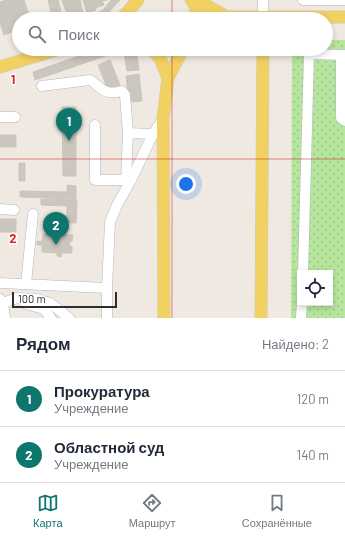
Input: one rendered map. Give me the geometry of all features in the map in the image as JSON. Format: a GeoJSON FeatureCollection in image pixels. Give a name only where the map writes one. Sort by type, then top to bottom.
{"type":"FeatureCollection","features":[{"type":"Feature","properties":{"kind":"main road"},"geometry":{"type":"LineString","coordinates":[[127,12],[138,0]]}},
{"type":"Feature","properties":{"kind":"main road"},"geometry":{"type":"LineString","coordinates":[[134,12],[134,7],[138,0]]}},
{"type":"Feature","properties":{"kind":"main road"},"geometry":{"type":"LineString","coordinates":[[191,0],[197,12]]}},
{"type":"Feature","properties":{"kind":"main road"},"geometry":{"type":"LineString","coordinates":[[197,0],[216,12]]}},
{"type":"Feature","properties":{"kind":"main road"},"geometry":{"type":"LineString","coordinates":[[333,17],[345,17]]}},
{"type":"Feature","properties":{"kind":"main road"},"geometry":{"type":"LineString","coordinates":[[0,67],[36,56]]}},
{"type":"Feature","properties":{"kind":"main road"},"geometry":{"type":"LineString","coordinates":[[158,56],[168,78]]}},
{"type":"Feature","properties":{"kind":"main road"},"geometry":{"type":"LineString","coordinates":[[164,318],[163,119],[168,78],[179,56]]}},
{"type":"Feature","properties":{"kind":"main road"},"geometry":{"type":"LineString","coordinates":[[261,318],[263,56]]}},
{"type":"Feature","properties":{"kind":"street"},"geometry":{"type":"LineString","coordinates":[[263,0],[263,12]]}},
{"type":"Feature","properties":{"kind":"street"},"geometry":{"type":"LineString","coordinates":[[303,0],[345,0]]}},
{"type":"Feature","properties":{"kind":"street"},"geometry":{"type":"LineString","coordinates":[[333,55],[343,55],[341,118],[345,121]]}},
{"type":"Feature","properties":{"kind":"street"},"geometry":{"type":"LineString","coordinates":[[303,270],[309,56]]}},
{"type":"Feature","properties":{"kind":"street"},"geometry":{"type":"LineString","coordinates":[[42,86],[90,80],[108,92],[122,91],[125,95],[128,133],[129,180]]}},
{"type":"Feature","properties":{"kind":"street"},"geometry":{"type":"LineString","coordinates":[[0,117],[15,117]]}},
{"type":"Feature","properties":{"kind":"street"},"geometry":{"type":"LineString","coordinates":[[107,318],[110,222],[129,180],[163,119]]}},
{"type":"Feature","properties":{"kind":"street"},"geometry":{"type":"LineString","coordinates":[[95,125],[95,180],[129,180]]}},
{"type":"Feature","properties":{"kind":"street"},"geometry":{"type":"LineString","coordinates":[[128,133],[154,134]]}},
{"type":"Feature","properties":{"kind":"street"},"geometry":{"type":"LineString","coordinates":[[0,209],[14,210]]}},
{"type":"Feature","properties":{"kind":"street"},"geometry":{"type":"LineString","coordinates":[[26,284],[33,214]]}},
{"type":"Feature","properties":{"kind":"street"},"geometry":{"type":"LineString","coordinates":[[0,283],[107,288]]}},
{"type":"Feature","properties":{"kind":"street"},"geometry":{"type":"LineString","coordinates":[[1,299],[10,290],[11,284]]}},
{"type":"Feature","properties":{"kind":"street"},"geometry":{"type":"LineString","coordinates":[[1,299],[5,318]]}},
{"type":"Feature","properties":{"kind":"street"},"geometry":{"type":"LineString","coordinates":[[1,299],[37,299],[50,303],[69,318]]}},
{"type":"Feature","properties":{"kind":"street"},"geometry":{"type":"LineString","coordinates":[[26,304],[44,309],[52,318]]}},
{"type":"Feature","properties":{"kind":"street"},"geometry":{"type":"LineString","coordinates":[[302,306],[302,316]]}},
{"type":"Feature","properties":{"kind":"green space"},"geometry":{"type":"Polygon","coordinates":[[[333,40],[345,40],[345,318],[291,318],[292,56],[333,56],[333,40]]]}},
{"type":"Feature","properties":{"kind":"building"},"geometry":{"type":"Polygon","coordinates":[[[6,0],[24,0],[28,12],[12,12],[12,32],[4,35],[0,23],[0,2],[6,0]]]}},
{"type":"Feature","properties":{"kind":"building"},"geometry":{"type":"Polygon","coordinates":[[[48,0],[58,0],[61,12],[51,12],[48,0]]]}},
{"type":"Feature","properties":{"kind":"building"},"geometry":{"type":"Polygon","coordinates":[[[62,0],[80,0],[83,12],[66,12],[62,0]]]}},
{"type":"Feature","properties":{"kind":"building"},"geometry":{"type":"Polygon","coordinates":[[[83,0],[107,0],[102,1],[104,5],[95,8],[96,10],[87,12],[83,0]]]}},
{"type":"Feature","properties":{"kind":"building"},"geometry":{"type":"Polygon","coordinates":[[[111,0],[120,0],[109,12],[99,12],[111,0]]]}},
{"type":"Feature","properties":{"kind":"building"},"geometry":{"type":"Polygon","coordinates":[[[79,56],[105,56],[35,80],[33,72],[79,56]]]}},
{"type":"Feature","properties":{"kind":"building"},"geometry":{"type":"Polygon","coordinates":[[[124,56],[137,56],[139,70],[127,71],[124,56]]]}},
{"type":"Feature","properties":{"kind":"building"},"geometry":{"type":"Polygon","coordinates":[[[110,60],[120,85],[108,90],[98,65],[110,60]]]}},
{"type":"Feature","properties":{"kind":"building"},"geometry":{"type":"Polygon","coordinates":[[[139,74],[142,101],[129,102],[126,76],[139,74]]]}},
{"type":"Feature","properties":{"kind":"building"},"geometry":{"type":"Polygon","coordinates":[[[62,107],[76,107],[76,176],[63,176],[62,107]]]}},
{"type":"Feature","properties":{"kind":"building"},"geometry":{"type":"Polygon","coordinates":[[[0,135],[16,135],[16,147],[0,147],[0,135]]]}},
{"type":"Feature","properties":{"kind":"building"},"geometry":{"type":"Polygon","coordinates":[[[19,163],[25,163],[25,181],[19,181],[19,163]]]}},
{"type":"Feature","properties":{"kind":"building"},"geometry":{"type":"Polygon","coordinates":[[[67,185],[76,186],[76,199],[20,197],[20,191],[67,192],[67,185]]]}},
{"type":"Feature","properties":{"kind":"building"},"geometry":{"type":"Polygon","coordinates":[[[41,199],[77,200],[76,223],[50,222],[51,215],[67,216],[67,206],[41,205],[41,199]]]}},
{"type":"Feature","properties":{"kind":"building"},"geometry":{"type":"Polygon","coordinates":[[[0,219],[16,219],[16,232],[0,232],[0,219]]]}},
{"type":"Feature","properties":{"kind":"building"},"geometry":{"type":"Polygon","coordinates":[[[43,234],[73,235],[69,246],[72,246],[72,253],[62,253],[61,257],[57,256],[57,253],[42,252],[42,245],[37,245],[37,241],[42,242],[43,234]]]}},
{"type":"Feature","properties":{"kind":"place","name":"Прокуратура"},"geometry":{"type":"Point","coordinates":[69,141]}},
{"type":"Feature","properties":{"kind":"place","name":"Областной суд"},"geometry":{"type":"Point","coordinates":[56,245]}}]}
